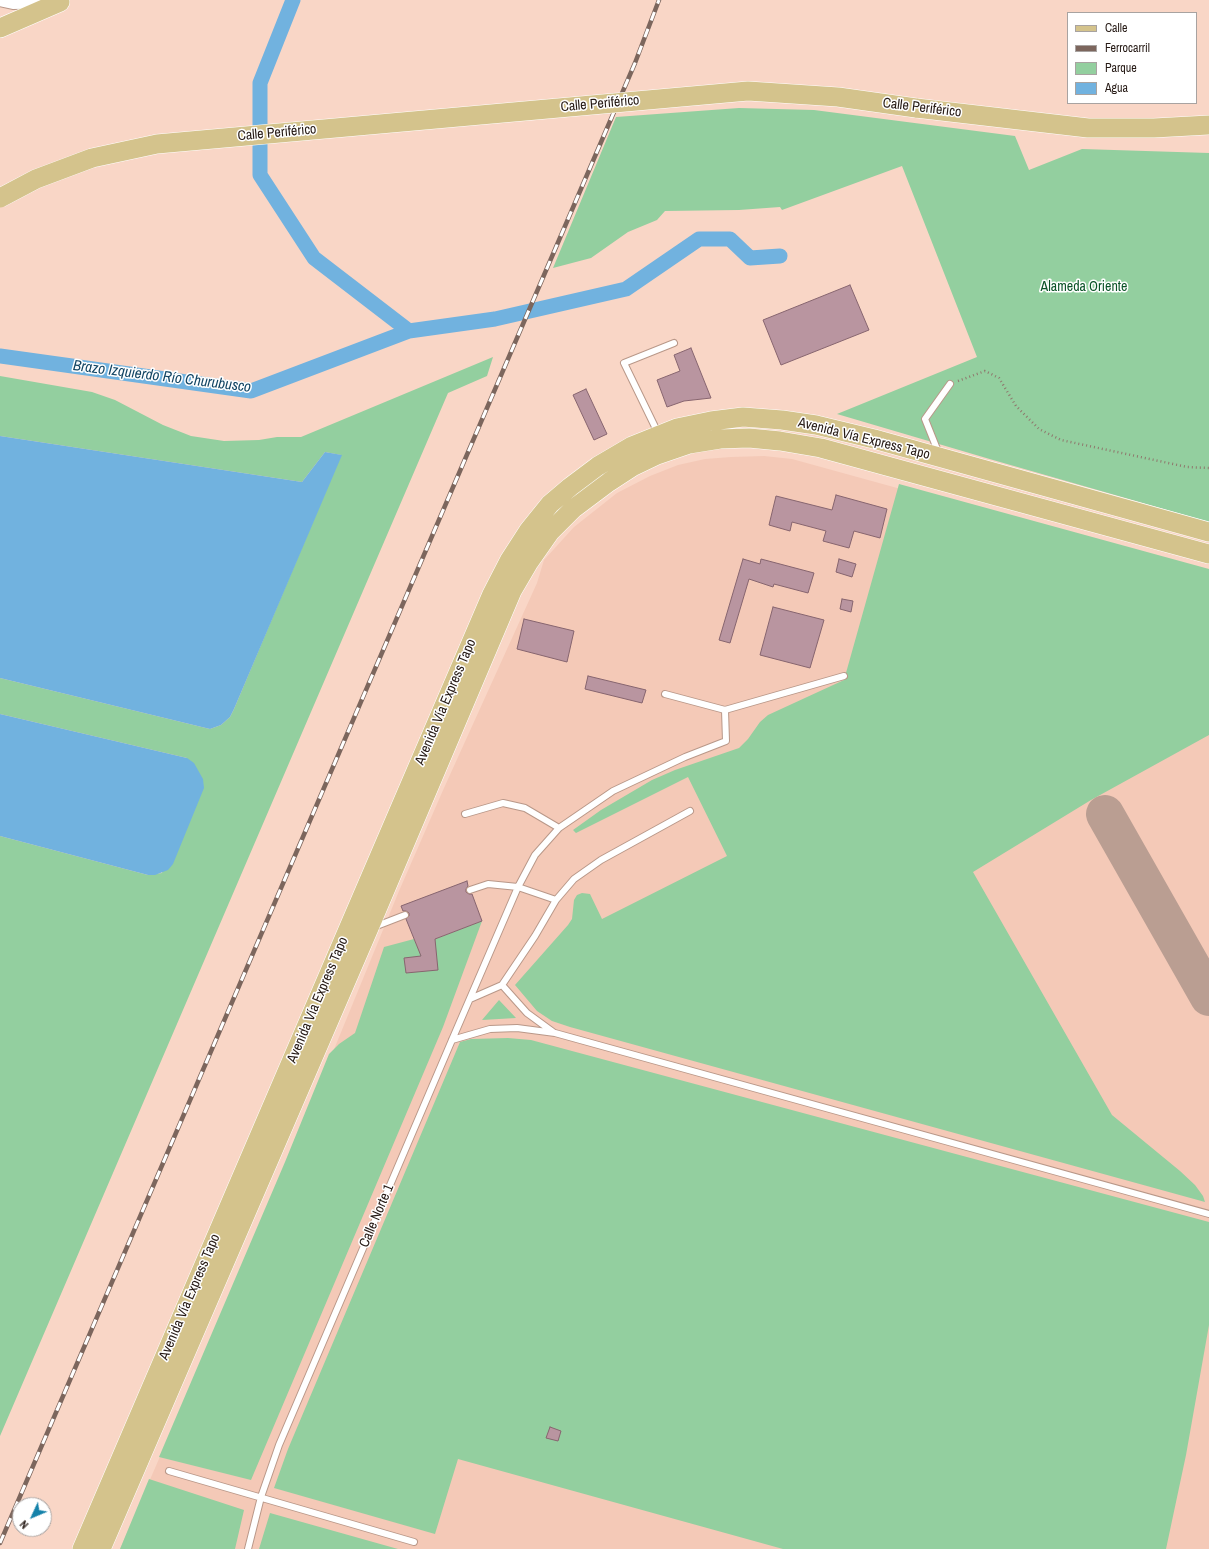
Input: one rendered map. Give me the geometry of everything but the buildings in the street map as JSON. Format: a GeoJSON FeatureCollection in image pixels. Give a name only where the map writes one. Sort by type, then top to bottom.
{"type":"FeatureCollection","features":[{"type":"Feature","properties":{"kind":"main road"},"geometry":{"type":"LineString","coordinates":[[0,28],[60,2]]}},
{"type":"Feature","properties":{"kind":"main road","name":"Calle Periférico"},"geometry":{"type":"LineString","coordinates":[[0,198],[36,179],[92,158],[157,144],[748,91],[838,97],[916,108],[1088,128],[1154,128],[1209,125]]}},
{"type":"Feature","properties":{"kind":"main road","name":"Avenida Vía Express Tapo"},"geometry":{"type":"LineString","coordinates":[[101,1549],[355,934],[492,594],[509,561],[529,530],[550,504],[598,466],[632,446],[677,428],[711,421],[743,418],[782,420],[816,425],[874,439],[941,459],[1209,532]]}},
{"type":"Feature","properties":{"kind":"main road","name":"Avenida Vía Express Tapo"},"geometry":{"type":"LineString","coordinates":[[82,1549],[355,934],[512,591],[529,562],[550,532],[573,509],[632,467],[658,455],[689,444],[720,439],[749,438],[821,448],[1209,554]]}},
{"type":"Feature","properties":{"kind":"street"},"geometry":{"type":"LineString","coordinates":[[0,0],[13,3],[60,2]]}},
{"type":"Feature","properties":{"kind":"lane"},"geometry":{"type":"LineString","coordinates":[[658,435],[624,363],[674,342]]}},
{"type":"Feature","properties":{"kind":"lane"},"geometry":{"type":"LineString","coordinates":[[941,459],[925,419],[950,384]]}},
{"type":"Feature","properties":{"kind":"lane"},"geometry":{"type":"LineString","coordinates":[[665,694],[725,710],[844,676]]}},
{"type":"Feature","properties":{"kind":"lane","name":"Calle Norte 1"},"geometry":{"type":"LineString","coordinates":[[248,1549],[262,1497],[279,1445],[518,887],[535,855],[559,828],[613,791],[685,757],[726,742],[725,710]]}},
{"type":"Feature","properties":{"kind":"lane"},"geometry":{"type":"LineString","coordinates":[[465,814],[503,803],[525,808],[559,828]]}},
{"type":"Feature","properties":{"kind":"lane"},"geometry":{"type":"LineString","coordinates":[[470,999],[502,985],[556,900],[574,879],[601,860],[690,811]]}},
{"type":"Feature","properties":{"kind":"lane"},"geometry":{"type":"LineString","coordinates":[[470,890],[488,884],[518,887],[556,900]]}},
{"type":"Feature","properties":{"kind":"lane"},"geometry":{"type":"LineString","coordinates":[[355,934],[404,915]]}},
{"type":"Feature","properties":{"kind":"lane"},"geometry":{"type":"LineString","coordinates":[[502,985],[527,1013],[554,1033]]}},
{"type":"Feature","properties":{"kind":"lane"},"geometry":{"type":"LineString","coordinates":[[452,1040],[490,1029],[517,1028],[554,1033],[1209,1214]]}},
{"type":"Feature","properties":{"kind":"lane"},"geometry":{"type":"LineString","coordinates":[[170,1471],[414,1542]]}},
{"type":"Feature","properties":{"kind":"path"},"geometry":{"type":"LineString","coordinates":[[950,384],[985,371],[999,378],[1016,406],[1039,429],[1061,440],[1187,467],[1209,468]]}},
{"type":"Feature","properties":{"kind":"shaded area"},"geometry":{"type":"Polygon","coordinates":[[[764,456],[792,459],[1209,574],[1209,1549],[120,1549],[296,1142],[399,891],[537,583],[544,560],[574,527],[617,493],[650,476],[678,465],[705,459],[764,456]]]}},
{"type":"Feature","properties":{"kind":"green space","name":"Alameda Oriente"},"geometry":{"type":"Polygon","coordinates":[[[739,108],[814,110],[1015,136],[1029,170],[1082,149],[1209,153],[1209,522],[837,414],[977,357],[902,166],[782,210],[780,207],[739,210],[665,211],[657,220],[628,232],[591,258],[553,268],[616,117],[739,108]]]}},
{"type":"Feature","properties":{"kind":"green space"},"geometry":{"type":"Polygon","coordinates":[[[493,357],[487,376],[448,393],[0,1436],[0,836],[148,875],[162,873],[187,758],[0,714],[0,678],[210,729],[221,725],[230,717],[234,709],[341,455],[325,452],[302,482],[0,436],[0,376],[92,392],[115,400],[163,425],[191,436],[224,441],[259,440],[277,437],[301,437],[493,357]]]}},
{"type":"Feature","properties":{"kind":"green space"},"geometry":{"type":"Polygon","coordinates":[[[899,484],[1209,569],[1209,735],[1091,800],[973,872],[1112,1115],[1195,1185],[1203,1196],[1205,1202],[570,1027],[552,1021],[537,1011],[515,985],[568,925],[572,919],[574,900],[577,895],[582,893],[590,894],[602,919],[727,856],[688,777],[576,833],[573,830],[601,810],[652,780],[675,770],[739,748],[748,739],[760,722],[768,715],[844,680],[899,484]]]}},
{"type":"Feature","properties":{"kind":"green space"},"geometry":{"type":"Polygon","coordinates":[[[482,921],[443,1027],[251,1480],[159,1457],[285,1162],[329,1054],[339,1044],[355,1033],[384,947],[414,939],[417,946],[482,921]]]}},
{"type":"Feature","properties":{"kind":"green space"},"geometry":{"type":"Polygon","coordinates":[[[499,1000],[516,1018],[482,1020],[499,1000]]]}},
{"type":"Feature","properties":{"kind":"green space"},"geometry":{"type":"Polygon","coordinates":[[[508,1038],[531,1040],[1209,1222],[1209,1325],[1186,1455],[1166,1549],[783,1549],[458,1459],[435,1534],[274,1488],[288,1449],[460,1042],[471,1039],[508,1038]]]}},
{"type":"Feature","properties":{"kind":"green space"},"geometry":{"type":"Polygon","coordinates":[[[149,1479],[244,1510],[235,1549],[120,1549],[149,1479]]]}},
{"type":"Feature","properties":{"kind":"green space"},"geometry":{"type":"Polygon","coordinates":[[[270,1513],[398,1549],[259,1549],[270,1513]]]}},
{"type":"Feature","properties":{"kind":"water"},"geometry":{"type":"Polygon","coordinates":[[[0,436],[302,482],[325,452],[342,455],[234,709],[230,717],[221,725],[210,729],[0,678],[0,436]]]}},
{"type":"Feature","properties":{"kind":"water"},"geometry":{"type":"Polygon","coordinates":[[[0,714],[187,758],[194,763],[203,779],[204,788],[173,864],[168,870],[155,875],[148,875],[0,836],[0,714]]]}},
{"type":"Feature","properties":{"kind":"waterway"},"geometry":{"type":"LineString","coordinates":[[293,0],[260,83],[260,175],[314,258],[409,331]]}},
{"type":"Feature","properties":{"kind":"waterway","name":"Brazo Izquierdo Río Churubusco"},"geometry":{"type":"LineString","coordinates":[[0,356],[251,391],[409,331],[495,319],[626,289],[699,239],[730,239],[750,258],[780,256]]}},
{"type":"Feature","properties":{"kind":"taxiway"},"geometry":{"type":"LineString","coordinates":[[1105,814],[1209,997]]}},
{"type":"Feature","properties":{"kind":"railway"},"geometry":{"type":"LineString","coordinates":[[0,1543],[635,63],[659,0]]}}]}
